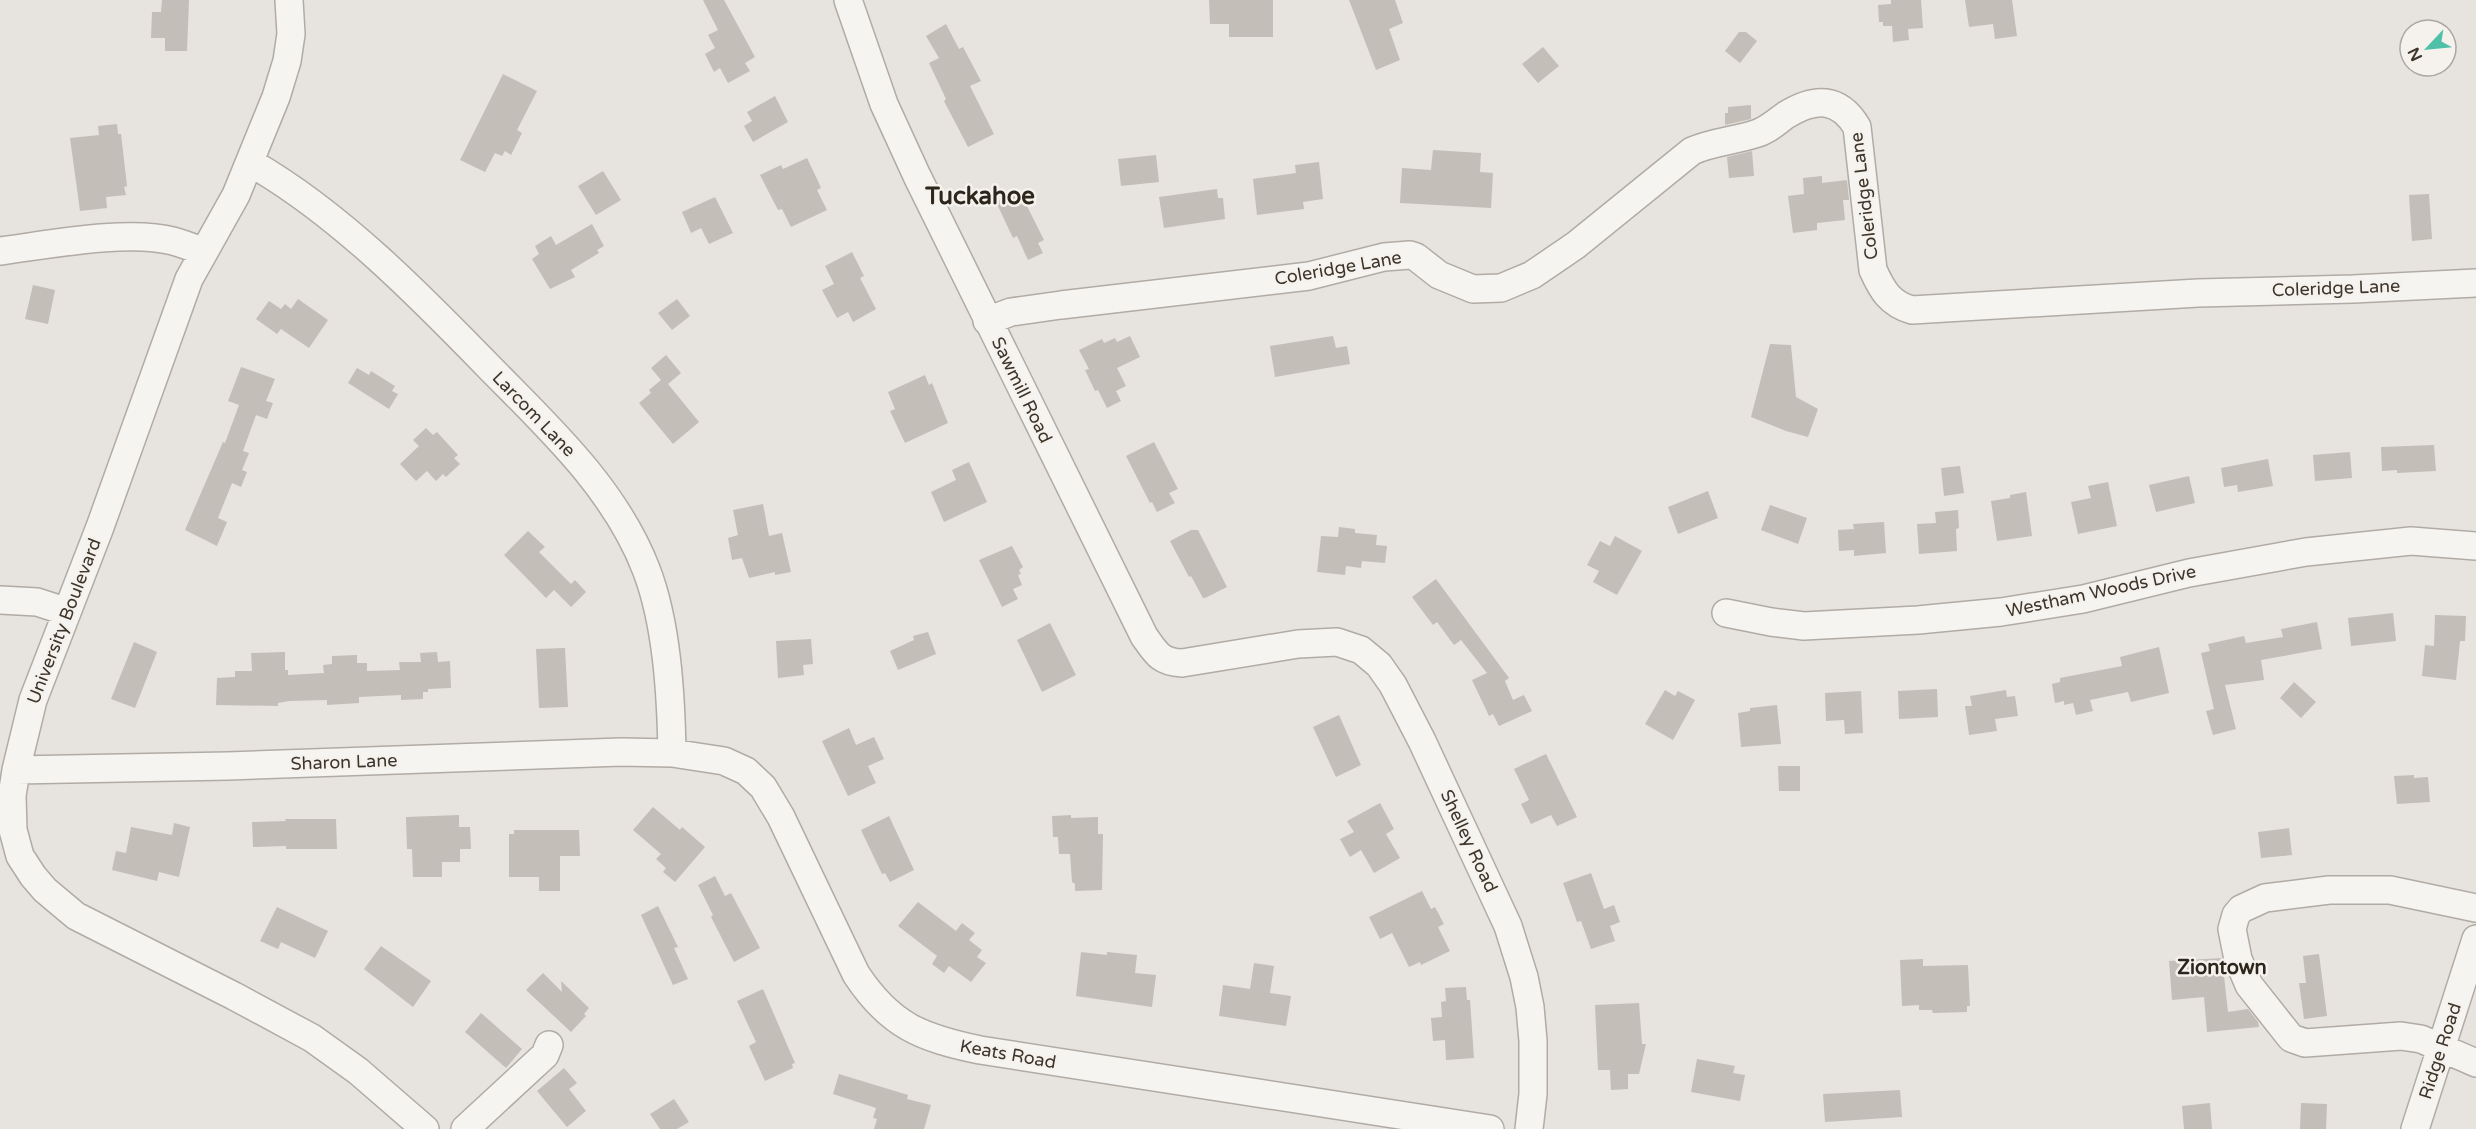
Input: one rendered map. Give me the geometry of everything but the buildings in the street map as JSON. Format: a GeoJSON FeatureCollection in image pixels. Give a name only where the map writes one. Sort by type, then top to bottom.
{"type":"FeatureCollection","features":[{"type":"Feature","properties":{"kind":"street","name":"University Boulevard"},"geometry":{"type":"LineString","coordinates":[[289,0],[291,34],[288,61],[251,163],[236,195],[189,279],[135,433],[65,611],[33,700],[16,770],[12,796],[13,830],[20,855],[45,890],[76,916],[312,1038],[358,1071],[425,1129]]}},
{"type":"Feature","properties":{"kind":"street","name":"Sawmill Road"},"geometry":{"type":"LineString","coordinates":[[849,0],[884,104],[987,321],[1144,636],[1157,654],[1168,662],[1182,663],[1283,646]]}},
{"type":"Feature","properties":{"kind":"street","name":"Coleridge Lane"},"geometry":{"type":"LineString","coordinates":[[987,321],[1011,312],[1060,304],[1309,276],[1384,258],[1410,255],[1439,275],[1473,289],[1501,288],[1532,275],[1576,245],[1692,151],[1708,144],[1765,130],[1797,109],[1818,102],[1843,108],[1857,127],[1873,270],[1880,287],[1892,301],[1912,310],[2198,293],[2476,283]]}},
{"type":"Feature","properties":{"kind":"street","name":"Larcom Lane"},"geometry":{"type":"LineString","coordinates":[[251,163],[282,181],[325,214],[379,261],[458,336],[562,442],[584,467],[614,508],[646,569],[654,595],[665,655],[672,753]]}},
{"type":"Feature","properties":{"kind":"street"},"geometry":{"type":"LineString","coordinates":[[0,251],[99,239],[149,238],[172,241],[204,252]]}},
{"type":"Feature","properties":{"kind":"street","name":"Westham Woods Drive"},"geometry":{"type":"LineString","coordinates":[[1726,613],[1804,626],[1977,614],[2083,599],[2189,573],[2306,552],[2411,542],[2476,546]]}},
{"type":"Feature","properties":{"kind":"street"},"geometry":{"type":"LineString","coordinates":[[0,600],[37,602],[65,611]]}},
{"type":"Feature","properties":{"kind":"street","name":"Shelley Road"},"geometry":{"type":"LineString","coordinates":[[1283,646],[1337,642],[1370,657],[1393,685],[1422,741],[1503,916],[1524,977],[1533,1041],[1533,1094],[1528,1129]]}},
{"type":"Feature","properties":{"kind":"street","name":"Sharon Lane"},"geometry":{"type":"LineString","coordinates":[[16,770],[228,766],[621,752],[672,753]]}},
{"type":"Feature","properties":{"kind":"street","name":"Keats Road"},"geometry":{"type":"LineString","coordinates":[[672,753],[724,761],[746,771],[763,787],[782,817],[856,974],[869,994],[885,1011],[916,1032],[948,1044],[980,1050],[1490,1129]]}},
{"type":"Feature","properties":{"kind":"street"},"geometry":{"type":"LineString","coordinates":[[2476,908],[2390,890],[2329,890],[2255,901],[2241,909],[2236,915],[2232,929],[2238,959],[2249,985],[2290,1038],[2305,1043],[2401,1036],[2421,1039],[2476,1063]]}},
{"type":"Feature","properties":{"kind":"street","name":"Ridge Road"},"geometry":{"type":"LineString","coordinates":[[2415,1129],[2476,939]]}},
{"type":"Feature","properties":{"kind":"street"},"geometry":{"type":"LineString","coordinates":[[465,1129],[545,1055],[549,1045]]}},
{"type":"Feature","properties":{"kind":"district","name":"Tuckahoe"},"geometry":{"type":"Point","coordinates":[980,196]}},
{"type":"Feature","properties":{"kind":"district","name":"Ziontown"},"geometry":{"type":"Point","coordinates":[2222,968]}}]}
